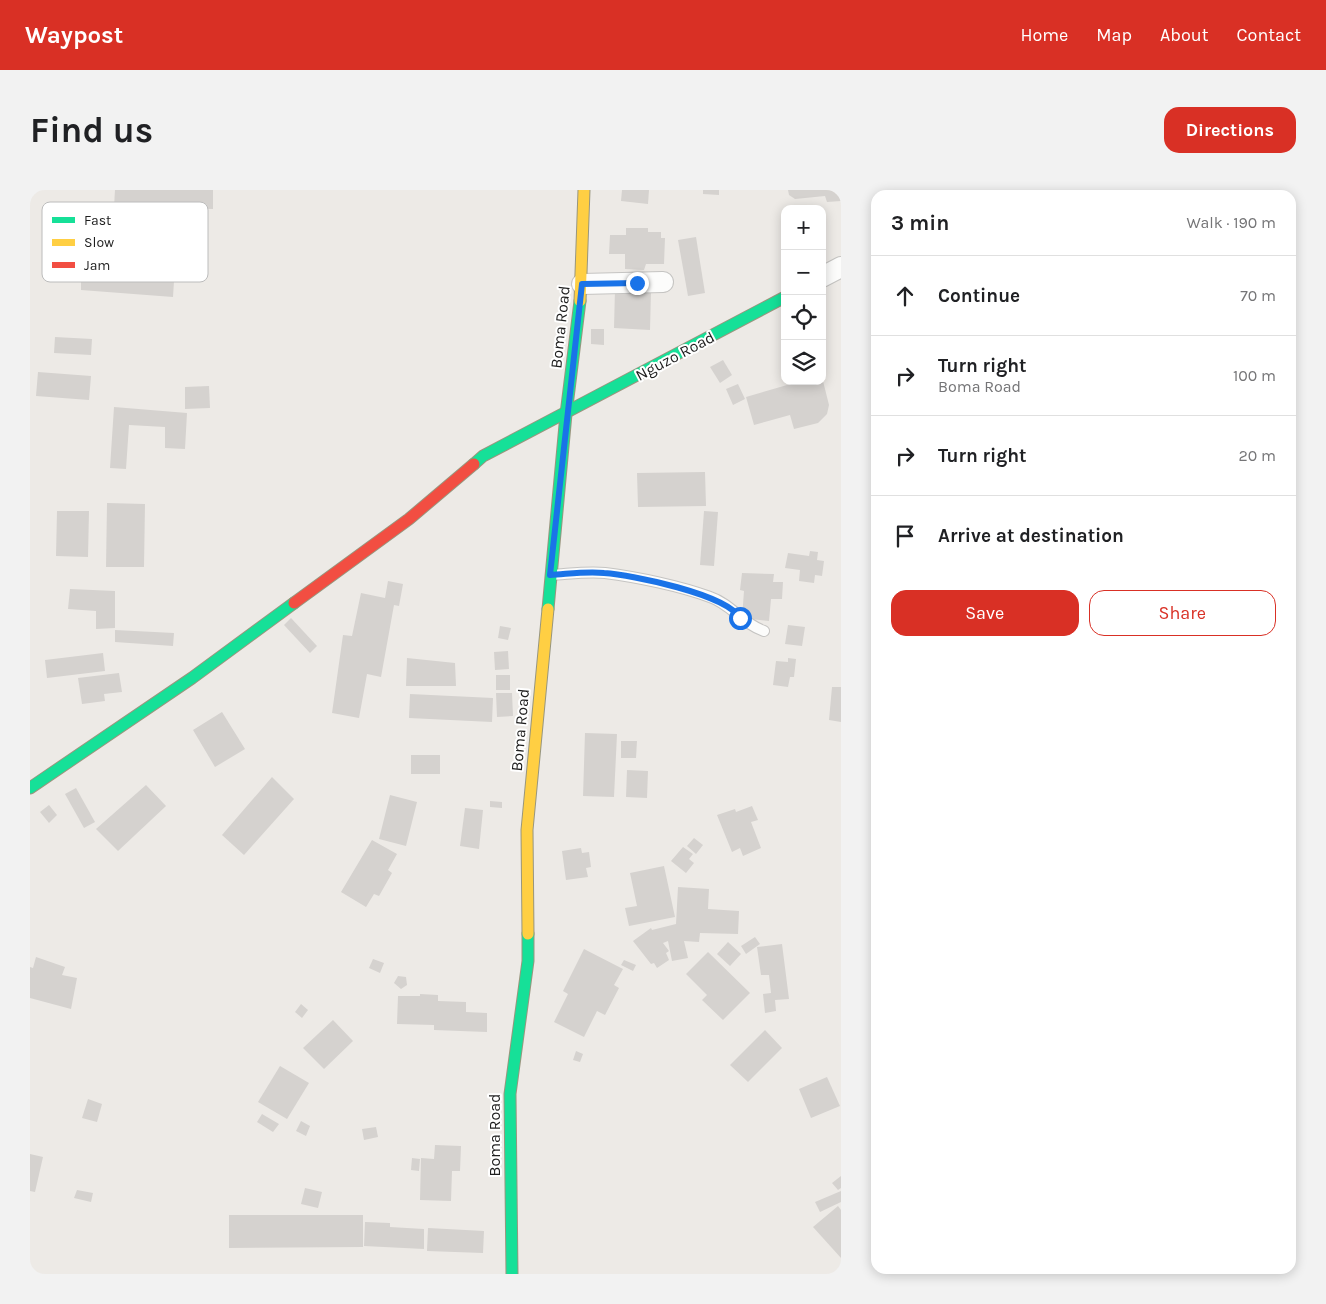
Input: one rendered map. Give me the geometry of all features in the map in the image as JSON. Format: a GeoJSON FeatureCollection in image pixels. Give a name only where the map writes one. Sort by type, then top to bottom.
{"type":"FeatureCollection","features":[{"type":"Feature","properties":{"kind":"street","name":"Boma Road"},"geometry":{"type":"LineString","coordinates":[[512,1274],[510,1094],[528,961],[527,830],[566,414],[582,284],[584,190]]}},
{"type":"Feature","properties":{"kind":"street"},"geometry":{"type":"LineString","coordinates":[[826,275],[841,267]]}},
{"type":"Feature","properties":{"kind":"street"},"geometry":{"type":"LineString","coordinates":[[582,284],[663,282]]}},
{"type":"Feature","properties":{"kind":"street","name":"Nguzo Road"},"geometry":{"type":"LineString","coordinates":[[30,788],[192,678],[409,518],[483,456],[781,299]]}},
{"type":"Feature","properties":{"kind":"lane"},"geometry":{"type":"LineString","coordinates":[[550,575],[604,573],[711,597],[736,611],[740,618],[752,626],[764,631]]}},
{"type":"Feature","properties":{"kind":"building"},"geometry":{"type":"Polygon","coordinates":[[[115,190],[213,190],[213,209],[208,209],[208,202],[114,202],[115,190]]]}},
{"type":"Feature","properties":{"kind":"building"},"geometry":{"type":"Polygon","coordinates":[[[622,190],[649,190],[648,204],[621,201],[622,190]]]}},
{"type":"Feature","properties":{"kind":"building"},"geometry":{"type":"Polygon","coordinates":[[[703,190],[719,190],[719,195],[703,194],[703,190]]]}},
{"type":"Feature","properties":{"kind":"building"},"geometry":{"type":"Polygon","coordinates":[[[788,190],[841,190],[841,201],[827,202],[825,196],[795,199],[789,195],[788,190]]]}},
{"type":"Feature","properties":{"kind":"building"},"geometry":{"type":"Polygon","coordinates":[[[626,228],[648,228],[648,232],[661,232],[661,238],[665,238],[664,264],[646,264],[644,270],[625,269],[625,254],[609,254],[610,235],[626,235],[626,228]]]}},
{"type":"Feature","properties":{"kind":"building"},"geometry":{"type":"Polygon","coordinates":[[[696,237],[705,293],[688,296],[678,240],[696,237]]]}},
{"type":"Feature","properties":{"kind":"building"},"geometry":{"type":"Polygon","coordinates":[[[81,282],[174,282],[173,297],[81,290],[81,282]]]}},
{"type":"Feature","properties":{"kind":"building"},"geometry":{"type":"Polygon","coordinates":[[[615,289],[651,291],[650,330],[614,328],[615,289]]]}},
{"type":"Feature","properties":{"kind":"building"},"geometry":{"type":"Polygon","coordinates":[[[591,329],[604,329],[604,345],[591,344],[591,329]]]}},
{"type":"Feature","properties":{"kind":"building"},"geometry":{"type":"Polygon","coordinates":[[[55,337],[92,339],[91,355],[54,353],[55,337]]]}},
{"type":"Feature","properties":{"kind":"building"},"geometry":{"type":"Polygon","coordinates":[[[723,360],[732,375],[720,383],[710,367],[723,360]]]}},
{"type":"Feature","properties":{"kind":"building"},"geometry":{"type":"Polygon","coordinates":[[[38,372],[91,376],[89,400],[36,396],[38,372]]]}},
{"type":"Feature","properties":{"kind":"building"},"geometry":{"type":"Polygon","coordinates":[[[738,384],[745,399],[733,405],[726,389],[738,384]]]}},
{"type":"Feature","properties":{"kind":"building"},"geometry":{"type":"Polygon","coordinates":[[[787,385],[824,385],[829,405],[827,414],[818,423],[794,429],[790,415],[754,425],[746,397],[787,385]]]}},
{"type":"Feature","properties":{"kind":"building"},"geometry":{"type":"Polygon","coordinates":[[[209,386],[210,408],[185,409],[185,387],[209,386]]]}},
{"type":"Feature","properties":{"kind":"building"},"geometry":{"type":"Polygon","coordinates":[[[114,407],[187,413],[185,449],[165,448],[165,427],[129,425],[126,469],[110,468],[114,407]]]}},
{"type":"Feature","properties":{"kind":"building"},"geometry":{"type":"Polygon","coordinates":[[[705,472],[706,506],[638,507],[637,473],[705,472]]]}},
{"type":"Feature","properties":{"kind":"building"},"geometry":{"type":"Polygon","coordinates":[[[107,503],[145,504],[144,567],[106,567],[107,503]]]}},
{"type":"Feature","properties":{"kind":"building"},"geometry":{"type":"Polygon","coordinates":[[[57,511],[89,511],[88,557],[56,556],[57,511]]]}},
{"type":"Feature","properties":{"kind":"building"},"geometry":{"type":"Polygon","coordinates":[[[704,511],[718,512],[714,566],[700,565],[704,511]]]}},
{"type":"Feature","properties":{"kind":"building"},"geometry":{"type":"Polygon","coordinates":[[[810,551],[818,552],[817,560],[824,561],[822,576],[815,575],[814,583],[799,581],[800,570],[785,568],[788,553],[809,556],[810,551]]]}},
{"type":"Feature","properties":{"kind":"building"},"geometry":{"type":"Polygon","coordinates":[[[742,573],[774,574],[773,582],[783,582],[782,599],[771,599],[769,621],[742,618],[744,591],[740,590],[742,573]]]}},
{"type":"Feature","properties":{"kind":"building"},"geometry":{"type":"Polygon","coordinates":[[[388,581],[403,584],[399,606],[394,605],[381,677],[367,674],[359,718],[332,713],[343,635],[352,636],[361,593],[385,598],[388,581]]]}},
{"type":"Feature","properties":{"kind":"building"},"geometry":{"type":"Polygon","coordinates":[[[70,589],[115,591],[115,628],[96,629],[96,611],[68,609],[70,589]]]}},
{"type":"Feature","properties":{"kind":"building"},"geometry":{"type":"Polygon","coordinates":[[[291,618],[317,646],[310,653],[284,625],[291,618]]]}},
{"type":"Feature","properties":{"kind":"building"},"geometry":{"type":"Polygon","coordinates":[[[788,625],[805,627],[802,646],[785,644],[788,625]]]}},
{"type":"Feature","properties":{"kind":"building"},"geometry":{"type":"Polygon","coordinates":[[[500,626],[511,628],[508,640],[498,638],[500,626]]]}},
{"type":"Feature","properties":{"kind":"building"},"geometry":{"type":"Polygon","coordinates":[[[115,630],[174,633],[173,646],[115,642],[115,630]]]}},
{"type":"Feature","properties":{"kind":"building"},"geometry":{"type":"Polygon","coordinates":[[[508,651],[509,669],[495,670],[494,652],[508,651]]]}},
{"type":"Feature","properties":{"kind":"building"},"geometry":{"type":"Polygon","coordinates":[[[103,653],[105,671],[47,678],[45,660],[103,653]]]}},
{"type":"Feature","properties":{"kind":"building"},"geometry":{"type":"Polygon","coordinates":[[[407,658],[455,663],[456,686],[406,686],[407,658]]]}},
{"type":"Feature","properties":{"kind":"building"},"geometry":{"type":"Polygon","coordinates":[[[788,658],[796,659],[794,677],[790,677],[788,687],[773,685],[776,661],[788,662],[788,658]]]}},
{"type":"Feature","properties":{"kind":"building"},"geometry":{"type":"Polygon","coordinates":[[[119,673],[122,692],[104,694],[105,701],[82,704],[78,678],[119,673]]]}},
{"type":"Feature","properties":{"kind":"building"},"geometry":{"type":"Polygon","coordinates":[[[496,675],[510,675],[510,690],[496,690],[496,675]]]}},
{"type":"Feature","properties":{"kind":"building"},"geometry":{"type":"Polygon","coordinates":[[[832,687],[841,687],[841,722],[829,720],[832,687]]]}},
{"type":"Feature","properties":{"kind":"building"},"geometry":{"type":"Polygon","coordinates":[[[496,693],[512,693],[513,716],[497,717],[496,693]]]}},
{"type":"Feature","properties":{"kind":"building"},"geometry":{"type":"Polygon","coordinates":[[[410,694],[493,698],[492,722],[409,718],[410,694]]]}},
{"type":"Feature","properties":{"kind":"building"},"geometry":{"type":"Polygon","coordinates":[[[222,712],[245,749],[215,767],[193,730],[222,712]]]}},
{"type":"Feature","properties":{"kind":"building"},"geometry":{"type":"Polygon","coordinates":[[[585,733],[617,734],[614,797],[583,796],[585,733]]]}},
{"type":"Feature","properties":{"kind":"building"},"geometry":{"type":"Polygon","coordinates":[[[621,741],[637,741],[636,758],[621,758],[621,741]]]}},
{"type":"Feature","properties":{"kind":"building"},"geometry":{"type":"Polygon","coordinates":[[[411,755],[440,755],[440,774],[411,774],[411,755]]]}},
{"type":"Feature","properties":{"kind":"building"},"geometry":{"type":"Polygon","coordinates":[[[627,770],[648,771],[647,798],[626,797],[627,770]]]}},
{"type":"Feature","properties":{"kind":"building"},"geometry":{"type":"Polygon","coordinates":[[[272,777],[294,799],[244,855],[222,835],[272,777]]]}},
{"type":"Feature","properties":{"kind":"building"},"geometry":{"type":"Polygon","coordinates":[[[146,785],[166,806],[118,851],[96,829],[146,785]]]}},
{"type":"Feature","properties":{"kind":"building"},"geometry":{"type":"Polygon","coordinates":[[[76,788],[95,822],[84,828],[65,794],[76,788]]]}},
{"type":"Feature","properties":{"kind":"building"},"geometry":{"type":"Polygon","coordinates":[[[390,795],[417,802],[406,846],[379,839],[390,795]]]}},
{"type":"Feature","properties":{"kind":"building"},"geometry":{"type":"Polygon","coordinates":[[[490,801],[502,802],[502,808],[490,807],[490,801]]]}},
{"type":"Feature","properties":{"kind":"building"},"geometry":{"type":"Polygon","coordinates":[[[49,805],[57,815],[49,823],[40,812],[49,805]]]}},
{"type":"Feature","properties":{"kind":"building"},"geometry":{"type":"Polygon","coordinates":[[[752,806],[758,820],[751,822],[761,848],[743,856],[740,848],[732,852],[717,815],[735,809],[736,812],[752,806]]]}},
{"type":"Feature","properties":{"kind":"building"},"geometry":{"type":"Polygon","coordinates":[[[465,808],[483,810],[479,849],[460,846],[465,808]]]}},
{"type":"Feature","properties":{"kind":"building"},"geometry":{"type":"Polygon","coordinates":[[[694,838],[703,845],[696,854],[687,846],[694,838]]]}},
{"type":"Feature","properties":{"kind":"building"},"geometry":{"type":"Polygon","coordinates":[[[372,840],[397,854],[388,870],[392,873],[379,896],[374,894],[366,907],[341,892],[372,840]]]}},
{"type":"Feature","properties":{"kind":"building"},"geometry":{"type":"Polygon","coordinates":[[[683,847],[693,854],[689,859],[694,863],[686,873],[671,861],[683,847]]]}},
{"type":"Feature","properties":{"kind":"building"},"geometry":{"type":"Polygon","coordinates":[[[581,848],[582,853],[589,852],[591,867],[586,868],[588,877],[566,880],[562,851],[581,848]]]}},
{"type":"Feature","properties":{"kind":"building"},"geometry":{"type":"Polygon","coordinates":[[[664,866],[675,917],[629,926],[625,908],[637,906],[630,873],[664,866]]]}},
{"type":"Feature","properties":{"kind":"building"},"geometry":{"type":"Polygon","coordinates":[[[678,887],[709,889],[708,909],[739,911],[738,934],[700,933],[699,942],[684,941],[688,958],[672,961],[668,941],[663,943],[669,951],[666,953],[669,960],[657,968],[654,963],[651,964],[633,941],[651,928],[652,930],[676,924],[678,887]]]}},
{"type":"Feature","properties":{"kind":"building"},"geometry":{"type":"Polygon","coordinates":[[[755,937],[760,944],[746,954],[741,946],[755,937]]]}},
{"type":"Feature","properties":{"kind":"building"},"geometry":{"type":"Polygon","coordinates":[[[728,942],[741,954],[730,966],[717,954],[728,942]]]}},
{"type":"Feature","properties":{"kind":"building"},"geometry":{"type":"Polygon","coordinates":[[[782,944],[789,999],[775,1000],[776,1011],[765,1013],[763,994],[771,993],[769,975],[761,975],[757,947],[782,944]]]}},
{"type":"Feature","properties":{"kind":"building"},"geometry":{"type":"Polygon","coordinates":[[[584,949],[623,969],[614,985],[619,988],[605,1015],[597,1011],[584,1037],[554,1022],[568,994],[563,991],[584,949]]]}},
{"type":"Feature","properties":{"kind":"building"},"geometry":{"type":"Polygon","coordinates":[[[708,952],[750,993],[723,1020],[702,1000],[707,995],[686,974],[708,952]]]}},
{"type":"Feature","properties":{"kind":"building"},"geometry":{"type":"Polygon","coordinates":[[[36,957],[65,967],[62,975],[77,978],[71,1009],[30,998],[30,967],[33,968],[36,957]]]}},
{"type":"Feature","properties":{"kind":"building"},"geometry":{"type":"Polygon","coordinates":[[[373,959],[384,963],[380,973],[369,968],[373,959]]]}},
{"type":"Feature","properties":{"kind":"building"},"geometry":{"type":"Polygon","coordinates":[[[624,960],[636,965],[633,971],[621,965],[624,960]]]}},
{"type":"Feature","properties":{"kind":"building"},"geometry":{"type":"Polygon","coordinates":[[[398,976],[406,977],[407,985],[401,989],[394,983],[398,976]]]}},
{"type":"Feature","properties":{"kind":"building"},"geometry":{"type":"Polygon","coordinates":[[[420,994],[438,995],[438,1001],[466,1002],[466,1012],[487,1013],[487,1032],[434,1030],[434,1025],[397,1024],[398,996],[420,996],[420,994]]]}},
{"type":"Feature","properties":{"kind":"building"},"geometry":{"type":"Polygon","coordinates":[[[301,1004],[308,1010],[302,1018],[295,1012],[301,1004]]]}},
{"type":"Feature","properties":{"kind":"building"},"geometry":{"type":"Polygon","coordinates":[[[333,1020],[353,1041],[324,1069],[303,1048],[333,1020]]]}},
{"type":"Feature","properties":{"kind":"building"},"geometry":{"type":"Polygon","coordinates":[[[765,1030],[782,1048],[748,1082],[730,1065],[765,1030]]]}},
{"type":"Feature","properties":{"kind":"building"},"geometry":{"type":"Polygon","coordinates":[[[576,1051],[583,1054],[580,1062],[573,1060],[576,1051]]]}},
{"type":"Feature","properties":{"kind":"building"},"geometry":{"type":"Polygon","coordinates":[[[280,1066],[309,1083],[287,1119],[258,1102],[280,1066]]]}},
{"type":"Feature","properties":{"kind":"building"},"geometry":{"type":"Polygon","coordinates":[[[827,1077],[840,1106],[811,1118],[799,1089],[827,1077]]]}},
{"type":"Feature","properties":{"kind":"building"},"geometry":{"type":"Polygon","coordinates":[[[88,1099],[102,1104],[97,1122],[82,1118],[88,1099]]]}},
{"type":"Feature","properties":{"kind":"building"},"geometry":{"type":"Polygon","coordinates":[[[262,1114],[279,1124],[273,1132],[257,1122],[262,1114]]]}},
{"type":"Feature","properties":{"kind":"building"},"geometry":{"type":"Polygon","coordinates":[[[301,1121],[310,1126],[306,1136],[296,1131],[301,1121]]]}},
{"type":"Feature","properties":{"kind":"building"},"geometry":{"type":"Polygon","coordinates":[[[376,1127],[378,1137],[364,1140],[362,1129],[376,1127]]]}},
{"type":"Feature","properties":{"kind":"building"},"geometry":{"type":"Polygon","coordinates":[[[435,1145],[461,1146],[460,1171],[452,1171],[451,1201],[420,1200],[421,1158],[434,1159],[435,1145]]]}},
{"type":"Feature","properties":{"kind":"building"},"geometry":{"type":"Polygon","coordinates":[[[30,1154],[43,1157],[35,1192],[30,1191],[30,1154]]]}},
{"type":"Feature","properties":{"kind":"building"},"geometry":{"type":"Polygon","coordinates":[[[412,1158],[420,1159],[419,1171],[411,1170],[412,1158]]]}},
{"type":"Feature","properties":{"kind":"building"},"geometry":{"type":"Polygon","coordinates":[[[841,1176],[841,1188],[838,1190],[832,1183],[841,1176]]]}},
{"type":"Feature","properties":{"kind":"building"},"geometry":{"type":"Polygon","coordinates":[[[305,1188],[322,1192],[318,1208],[301,1204],[305,1188]]]}},
{"type":"Feature","properties":{"kind":"building"},"geometry":{"type":"Polygon","coordinates":[[[77,1190],[93,1193],[91,1202],[74,1198],[77,1190]]]}},
{"type":"Feature","properties":{"kind":"building"},"geometry":{"type":"Polygon","coordinates":[[[841,1191],[841,1202],[820,1212],[815,1202],[841,1191]]]}},
{"type":"Feature","properties":{"kind":"building"},"geometry":{"type":"Polygon","coordinates":[[[838,1206],[841,1210],[841,1258],[813,1227],[838,1206]]]}},
{"type":"Feature","properties":{"kind":"building"},"geometry":{"type":"Polygon","coordinates":[[[229,1215],[363,1215],[363,1247],[229,1248],[229,1215]]]}},
{"type":"Feature","properties":{"kind":"building"},"geometry":{"type":"Polygon","coordinates":[[[365,1222],[390,1223],[390,1227],[424,1229],[424,1249],[364,1246],[365,1222]]]}},
{"type":"Feature","properties":{"kind":"building"},"geometry":{"type":"Polygon","coordinates":[[[428,1228],[484,1231],[483,1253],[427,1251],[428,1228]]]}},
{"type":"Feature","properties":{"kind":"traffic: fast"},"geometry":{"type":"LineString","coordinates":[[474,464],[483,456],[781,299]]}},
{"type":"Feature","properties":{"kind":"traffic: fast"},"geometry":{"type":"LineString","coordinates":[[548,609],[566,414],[580,301]]}},
{"type":"Feature","properties":{"kind":"traffic: fast"},"geometry":{"type":"LineString","coordinates":[[30,788],[192,678],[294,603]]}},
{"type":"Feature","properties":{"kind":"traffic: fast"},"geometry":{"type":"LineString","coordinates":[[512,1274],[510,1094],[528,961],[528,934]]}},
{"type":"Feature","properties":{"kind":"traffic: slow"},"geometry":{"type":"LineString","coordinates":[[580,301],[584,190]]}},
{"type":"Feature","properties":{"kind":"traffic: slow"},"geometry":{"type":"LineString","coordinates":[[528,934],[527,830],[548,609]]}},
{"type":"Feature","properties":{"kind":"traffic: jam"},"geometry":{"type":"LineString","coordinates":[[294,603],[409,519],[474,464]]}},
{"type":"Feature","properties":{"kind":"route"},"geometry":{"type":"LineString","coordinates":[[637,283],[582,284],[566,414],[550,575],[604,573],[660,584],[711,597],[736,611],[740,618]]}}]}
